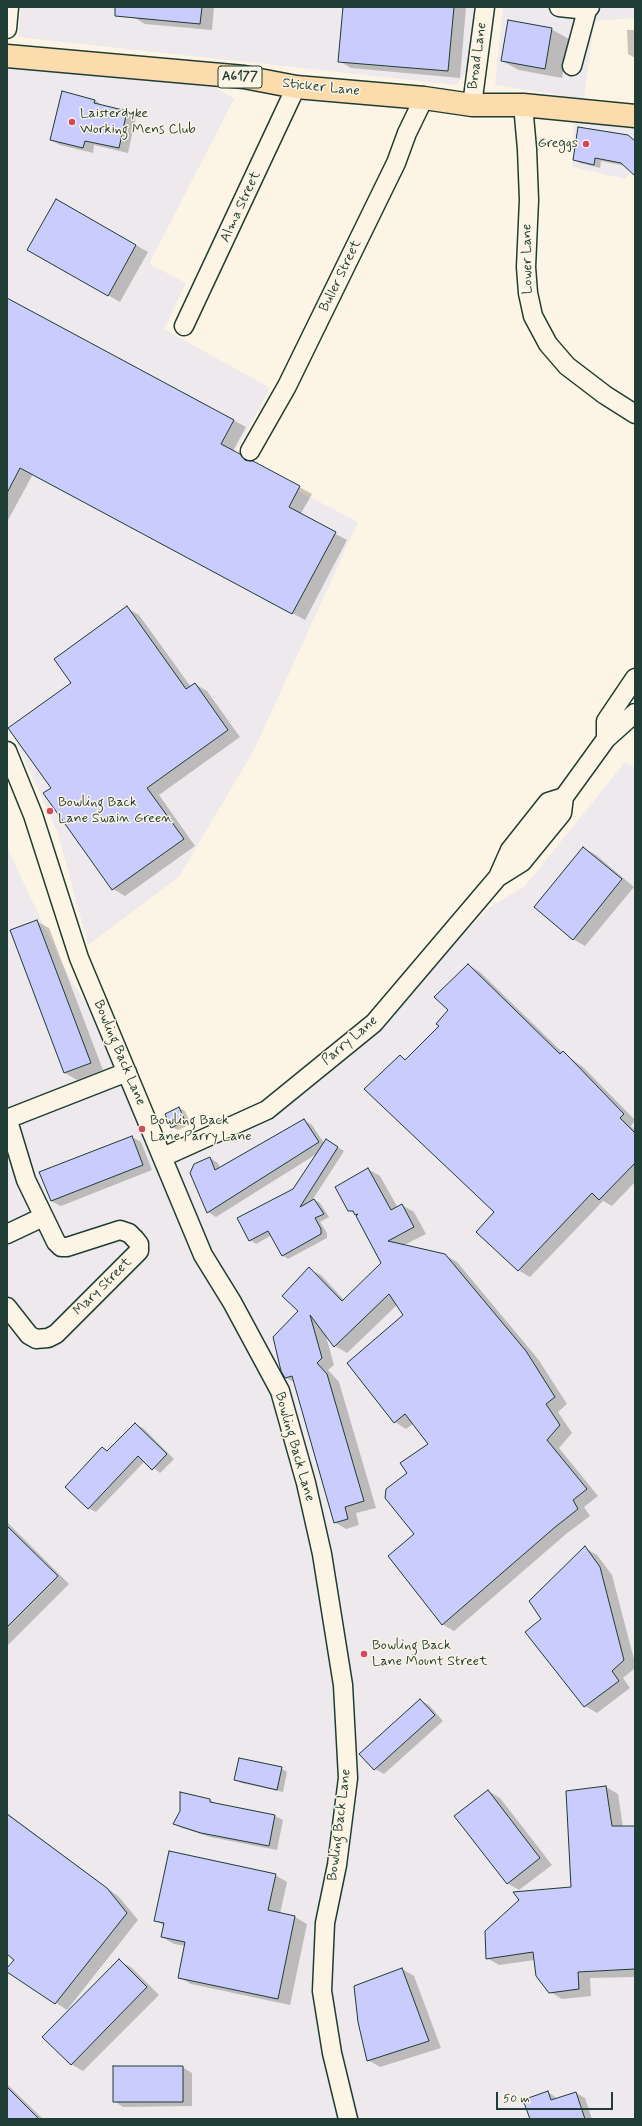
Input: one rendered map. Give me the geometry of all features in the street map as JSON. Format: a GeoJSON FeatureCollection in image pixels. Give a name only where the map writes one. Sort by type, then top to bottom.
{"type":"FeatureCollection","features":[{"type":"Feature","properties":{"kind":"highway","name":"Sticker Lane"},"geometry":{"type":"LineString","coordinates":[[7,56],[244,77],[296,87],[424,98],[472,104],[523,105],[635,116]]}},
{"type":"Feature","properties":{"kind":"street"},"geometry":{"type":"LineString","coordinates":[[7,29],[9,7]]}},
{"type":"Feature","properties":{"kind":"street","name":"Broad Lane"},"geometry":{"type":"LineString","coordinates":[[472,104],[485,7]]}},
{"type":"Feature","properties":{"kind":"street"},"geometry":{"type":"LineString","coordinates":[[559,7],[588,8],[572,66]]}},
{"type":"Feature","properties":{"kind":"street","name":"Alma Street"},"geometry":{"type":"LineString","coordinates":[[184,326],[296,87]]}},
{"type":"Feature","properties":{"kind":"street","name":"Buller Street"},"geometry":{"type":"LineString","coordinates":[[250,451],[287,386],[396,163],[424,98]]}},
{"type":"Feature","properties":{"kind":"street","name":"Lower Lane"},"geometry":{"type":"LineString","coordinates":[[523,105],[527,149],[529,200],[526,267],[528,293],[533,316],[548,344],[567,366],[605,395],[635,414]]}},
{"type":"Feature","properties":{"kind":"street"},"geometry":{"type":"LineString","coordinates":[[606,739],[606,721],[635,678]]}},
{"type":"Feature","properties":{"kind":"street","name":"Parry Lane"},"geometry":{"type":"LineString","coordinates":[[163,1157],[267,1110],[374,1023],[498,876],[522,862],[562,813],[564,796],[606,739],[635,713]]}},
{"type":"Feature","properties":{"kind":"street","name":"Bowling Back Lane"},"geometry":{"type":"LineString","coordinates":[[7,751],[33,815],[79,958],[203,1255],[232,1302],[280,1391],[306,1483],[322,1554],[343,1685],[348,1778],[338,1865],[325,1923],[322,1991],[332,2053],[348,2119]]}},
{"type":"Feature","properties":{"kind":"street","name":"Mary Street"},"geometry":{"type":"LineString","coordinates":[[7,1307],[29,1335],[36,1339],[48,1338],[56,1334],[139,1251],[139,1244],[129,1232],[120,1230],[67,1247],[61,1247],[56,1242],[26,1180],[14,1145],[9,1124],[12,1117],[127,1072]]}},
{"type":"Feature","properties":{"kind":"street"},"geometry":{"type":"LineString","coordinates":[[7,1234],[43,1217]]}},
{"type":"Feature","properties":{"kind":"shaded area"},"geometry":{"type":"Polygon","coordinates":[[[21,7],[475,7],[467,70],[457,85],[18,37],[21,7]]]}},
{"type":"Feature","properties":{"kind":"shaded area"},"geometry":{"type":"Polygon","coordinates":[[[503,7],[635,7],[635,18],[594,21],[584,99],[495,85],[503,7]]]}},
{"type":"Feature","properties":{"kind":"shaded area"},"geometry":{"type":"Polygon","coordinates":[[[7,56],[194,73],[234,99],[149,264],[186,283],[164,329],[270,388],[233,457],[358,522],[254,750],[178,878],[88,945],[57,830],[7,723],[7,56]]]}},
{"type":"Feature","properties":{"kind":"shaded area"},"geometry":{"type":"Polygon","coordinates":[[[574,122],[631,125],[635,130],[635,167],[625,179],[572,167],[574,122]]]}},
{"type":"Feature","properties":{"kind":"shaded area"},"geometry":{"type":"Polygon","coordinates":[[[625,762],[635,768],[635,2119],[7,2119],[7,843],[11,856],[62,964],[104,1034],[163,1157],[267,1110],[374,1023],[490,907],[525,886],[625,762]]]}},
{"type":"Feature","properties":{"kind":"building"},"geometry":{"type":"Polygon","coordinates":[[[115,7],[202,7],[200,24],[115,16],[115,7]]]}},
{"type":"Feature","properties":{"kind":"building"},"geometry":{"type":"Polygon","coordinates":[[[343,7],[454,7],[448,71],[338,62],[343,7]]]}},
{"type":"Feature","properties":{"kind":"building"},"geometry":{"type":"Polygon","coordinates":[[[508,20],[552,28],[545,69],[501,61],[508,20]]]}},
{"type":"Feature","properties":{"kind":"building"},"geometry":{"type":"Polygon","coordinates":[[[62,91],[95,100],[94,103],[127,111],[119,148],[85,141],[83,148],[50,140],[62,91]]]}},
{"type":"Feature","properties":{"kind":"building"},"geometry":{"type":"Polygon","coordinates":[[[578,127],[628,135],[635,141],[635,176],[621,163],[595,158],[594,165],[573,160],[578,127]]]}},
{"type":"Feature","properties":{"kind":"building"},"geometry":{"type":"Polygon","coordinates":[[[56,199],[136,245],[108,296],[27,250],[56,199]]]}},
{"type":"Feature","properties":{"kind":"building"},"geometry":{"type":"Polygon","coordinates":[[[7,298],[234,420],[221,444],[240,454],[245,460],[253,461],[300,486],[289,507],[336,532],[292,614],[20,468],[7,493],[7,298]]]}},
{"type":"Feature","properties":{"kind":"building"},"geometry":{"type":"Polygon","coordinates":[[[127,606],[186,689],[195,683],[228,730],[147,788],[184,839],[112,890],[43,793],[51,788],[8,728],[71,683],[54,659],[127,606]]]}},
{"type":"Feature","properties":{"kind":"building"},"geometry":{"type":"Polygon","coordinates":[[[583,847],[622,879],[573,940],[534,907],[583,847]]]}},
{"type":"Feature","properties":{"kind":"building"},"geometry":{"type":"Polygon","coordinates":[[[37,920],[91,1063],[64,1073],[10,930],[37,920]]]}},
{"type":"Feature","properties":{"kind":"building"},"geometry":{"type":"Polygon","coordinates":[[[468,964],[560,1054],[563,1051],[571,1059],[624,1114],[620,1118],[635,1133],[635,1163],[599,1200],[592,1193],[518,1271],[476,1232],[494,1212],[364,1089],[400,1055],[405,1060],[439,1026],[436,1024],[448,1010],[434,997],[468,964]]]}},
{"type":"Feature","properties":{"kind":"building"},"geometry":{"type":"Polygon","coordinates":[[[179,1107],[185,1121],[171,1128],[165,1114],[179,1107]]]}},
{"type":"Feature","properties":{"kind":"building"},"geometry":{"type":"Polygon","coordinates":[[[304,1119],[319,1142],[207,1213],[190,1173],[194,1164],[210,1157],[215,1170],[304,1119]]]}},
{"type":"Feature","properties":{"kind":"building"},"geometry":{"type":"Polygon","coordinates":[[[132,1136],[143,1165],[51,1201],[39,1172],[132,1136]]]}},
{"type":"Feature","properties":{"kind":"building"},"geometry":{"type":"Polygon","coordinates":[[[326,1139],[338,1147],[300,1207],[314,1199],[324,1214],[315,1218],[321,1229],[321,1234],[282,1256],[268,1231],[249,1241],[237,1218],[293,1189],[326,1139]]]}},
{"type":"Feature","properties":{"kind":"building"},"geometry":{"type":"Polygon","coordinates":[[[368,1168],[391,1210],[402,1204],[414,1227],[388,1241],[445,1254],[526,1351],[555,1397],[546,1404],[560,1425],[547,1440],[587,1489],[573,1500],[578,1509],[442,1625],[388,1556],[414,1534],[385,1498],[386,1489],[407,1473],[400,1463],[428,1444],[405,1414],[394,1423],[347,1363],[403,1315],[389,1294],[334,1347],[310,1315],[322,1358],[317,1363],[327,1374],[364,1501],[345,1507],[348,1519],[334,1523],[292,1376],[285,1378],[281,1371],[273,1337],[298,1311],[282,1296],[309,1267],[342,1301],[381,1263],[356,1216],[358,1214],[355,1215],[353,1211],[348,1211],[335,1187],[368,1168]]]}},
{"type":"Feature","properties":{"kind":"building"},"geometry":{"type":"Polygon","coordinates":[[[135,1423],[167,1454],[152,1470],[138,1456],[88,1509],[65,1487],[102,1447],[107,1451],[135,1423]]]}},
{"type":"Feature","properties":{"kind":"building"},"geometry":{"type":"Polygon","coordinates":[[[7,1526],[58,1576],[7,1627],[7,1526]]]}},
{"type":"Feature","properties":{"kind":"building"},"geometry":{"type":"Polygon","coordinates":[[[585,1546],[600,1567],[624,1660],[612,1671],[619,1681],[584,1707],[525,1632],[541,1619],[529,1601],[585,1546]]]}},
{"type":"Feature","properties":{"kind":"building"},"geometry":{"type":"Polygon","coordinates":[[[420,1699],[435,1715],[374,1770],[359,1754],[420,1699]]]}},
{"type":"Feature","properties":{"kind":"building"},"geometry":{"type":"Polygon","coordinates":[[[239,1758],[282,1767],[277,1790],[234,1780],[239,1758]]]}},
{"type":"Feature","properties":{"kind":"building"},"geometry":{"type":"Polygon","coordinates":[[[606,1786],[612,1826],[635,1826],[635,1969],[578,1972],[579,1989],[549,1993],[536,1976],[533,1952],[486,1959],[485,1931],[519,1900],[513,1892],[571,1887],[566,1791],[606,1786]]]}},
{"type":"Feature","properties":{"kind":"building"},"geometry":{"type":"Polygon","coordinates":[[[488,1790],[540,1858],[507,1884],[454,1816],[488,1790]]]}},
{"type":"Feature","properties":{"kind":"building"},"geometry":{"type":"Polygon","coordinates":[[[180,1792],[210,1799],[210,1802],[275,1815],[269,1846],[201,1833],[173,1824],[180,1811],[180,1792]]]}},
{"type":"Feature","properties":{"kind":"building"},"geometry":{"type":"Polygon","coordinates":[[[7,1814],[107,1888],[127,1913],[55,2004],[7,1972],[7,1968],[14,1960],[7,1954],[7,1814]]]}},
{"type":"Feature","properties":{"kind":"building"},"geometry":{"type":"Polygon","coordinates":[[[169,1851],[276,1874],[268,1910],[295,1916],[278,1999],[178,1978],[185,1942],[161,1937],[164,1923],[154,1921],[169,1851]]]}},
{"type":"Feature","properties":{"kind":"building"},"geometry":{"type":"Polygon","coordinates":[[[119,1959],[147,1987],[71,2065],[42,2037],[119,1959]]]}},
{"type":"Feature","properties":{"kind":"building"},"geometry":{"type":"Polygon","coordinates":[[[402,1968],[429,2041],[367,2061],[358,2022],[354,1986],[402,1968]]]}},
{"type":"Feature","properties":{"kind":"building"},"geometry":{"type":"Polygon","coordinates":[[[113,2066],[183,2066],[183,2102],[113,2102],[113,2066]]]}},
{"type":"Feature","properties":{"kind":"building"},"geometry":{"type":"Polygon","coordinates":[[[7,2087],[39,2119],[7,2119],[7,2087]]]}},
{"type":"Feature","properties":{"kind":"building"},"geometry":{"type":"Polygon","coordinates":[[[548,2091],[551,2100],[576,2092],[585,2119],[530,2119],[523,2100],[548,2091]]]}},
{"type":"Feature","properties":{"kind":"place","name":"Laisterdyke Working Mens Club"},"geometry":{"type":"Point","coordinates":[72,122]}},
{"type":"Feature","properties":{"kind":"place","name":"Greggs"},"geometry":{"type":"Point","coordinates":[586,144]}},
{"type":"Feature","properties":{"kind":"place","name":"Bowling Back Lane Swain Green"},"geometry":{"type":"Point","coordinates":[50,811]}},
{"type":"Feature","properties":{"kind":"place","name":"Bowling Back Lane Parry Lane"},"geometry":{"type":"Point","coordinates":[142,1129]}},
{"type":"Feature","properties":{"kind":"place","name":"Bowling Back Lane Mount Street"},"geometry":{"type":"Point","coordinates":[364,1654]}}]}
